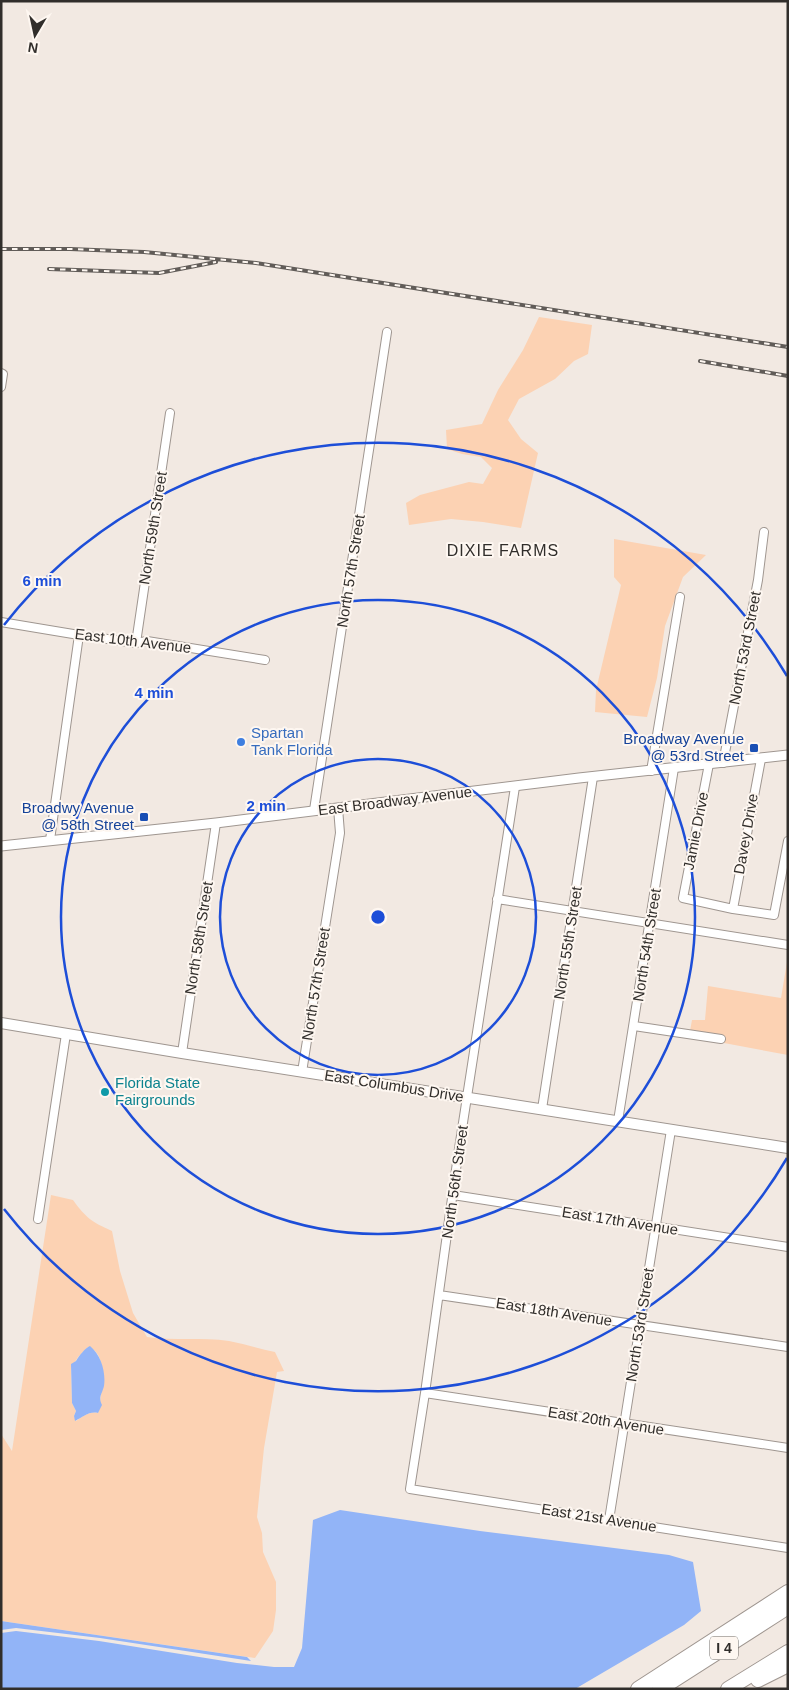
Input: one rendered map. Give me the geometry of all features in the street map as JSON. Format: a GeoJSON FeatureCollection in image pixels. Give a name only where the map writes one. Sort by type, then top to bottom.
{"type":"FeatureCollection","features":[{"type":"Feature","properties":{"kind":"highway"},"geometry":{"type":"LineString","coordinates":[[638,1689],[788,1592]]}},
{"type":"Feature","properties":{"kind":"highway","name":"I 4"},"geometry":{"type":"LineString","coordinates":[[660,1689],[788,1607]]}},
{"type":"Feature","properties":{"kind":"highway","name":"I 4"},"geometry":{"type":"LineString","coordinates":[[728,1689],[788,1652]]}},
{"type":"Feature","properties":{"kind":"highway"},"geometry":{"type":"LineString","coordinates":[[742,1689],[788,1665]]}},
{"type":"Feature","properties":{"kind":"main road","name":"East Columbus Drive"},"geometry":{"type":"LineString","coordinates":[[1,1023],[788,1148]]}},
{"type":"Feature","properties":{"kind":"street","name":"North 57th Street"},"geometry":{"type":"LineString","coordinates":[[314,810],[387,332]]}},
{"type":"Feature","properties":{"kind":"street"},"geometry":{"type":"LineString","coordinates":[[1,388],[2,373]]}},
{"type":"Feature","properties":{"kind":"street","name":"North 59th Street"},"geometry":{"type":"LineString","coordinates":[[136,643],[170,413]]}},
{"type":"Feature","properties":{"kind":"street","name":"North 53rd Street"},"geometry":{"type":"LineString","coordinates":[[723,762],[758,580],[764,532]]}},
{"type":"Feature","properties":{"kind":"street"},"geometry":{"type":"LineString","coordinates":[[651,771],[680,597]]}},
{"type":"Feature","properties":{"kind":"street","name":"East 10th Avenue"},"geometry":{"type":"LineString","coordinates":[[1,622],[79,635],[136,643],[147,642],[265,660]]}},
{"type":"Feature","properties":{"kind":"street"},"geometry":{"type":"LineString","coordinates":[[50,840],[79,635]]}},
{"type":"Feature","properties":{"kind":"street","name":"East Broadway Avenue"},"geometry":{"type":"LineString","coordinates":[[1,846],[216,823],[788,755]]}},
{"type":"Feature","properties":{"kind":"street","name":"Davey Drive"},"geometry":{"type":"LineString","coordinates":[[733,909],[761,759]]}},
{"type":"Feature","properties":{"kind":"street","name":"Jamie Drive"},"geometry":{"type":"LineString","coordinates":[[709,764],[683,898],[733,909]]}},
{"type":"Feature","properties":{"kind":"street","name":"North 54th Street"},"geometry":{"type":"LineString","coordinates":[[618,1121],[674,768]]}},
{"type":"Feature","properties":{"kind":"street","name":"North 55th Street"},"geometry":{"type":"LineString","coordinates":[[542,1109],[593,777]]}},
{"type":"Feature","properties":{"kind":"street","name":"North 56th Street"},"geometry":{"type":"LineString","coordinates":[[410,1489],[467,1097],[515,787]]}},
{"type":"Feature","properties":{"kind":"street","name":"North 57th Street"},"geometry":{"type":"LineString","coordinates":[[302,1072],[340,833],[338,808]]}},
{"type":"Feature","properties":{"kind":"street","name":"North 58th Street"},"geometry":{"type":"LineString","coordinates":[[182,1053],[216,823]]}},
{"type":"Feature","properties":{"kind":"street"},"geometry":{"type":"LineString","coordinates":[[733,909],[774,915],[788,841]]}},
{"type":"Feature","properties":{"kind":"street"},"geometry":{"type":"LineString","coordinates":[[497,899],[788,945]]}},
{"type":"Feature","properties":{"kind":"street"},"geometry":{"type":"LineString","coordinates":[[634,1026],[721,1039]]}},
{"type":"Feature","properties":{"kind":"street"},"geometry":{"type":"LineString","coordinates":[[38,1219],[66,1034]]}},
{"type":"Feature","properties":{"kind":"street","name":"North 53rd Street"},"geometry":{"type":"LineString","coordinates":[[609,1520],[671,1130]]}},
{"type":"Feature","properties":{"kind":"street","name":"East 17th Avenue"},"geometry":{"type":"LineString","coordinates":[[453,1195],[788,1247]]}},
{"type":"Feature","properties":{"kind":"street","name":"East 18th Avenue"},"geometry":{"type":"LineString","coordinates":[[439,1295],[788,1347]]}},
{"type":"Feature","properties":{"kind":"street","name":"East 20th Avenue"},"geometry":{"type":"LineString","coordinates":[[425,1393],[788,1448]]}},
{"type":"Feature","properties":{"kind":"street","name":"East 21st Avenue"},"geometry":{"type":"LineString","coordinates":[[410,1489],[788,1548]]}},
{"type":"Feature","properties":{"kind":"shaded area"},"geometry":{"type":"Polygon","coordinates":[[[539,317],[592,325],[588,354],[574,361],[555,379],[519,399],[508,420],[521,439],[538,453],[521,528],[451,519],[409,525],[406,503],[420,495],[469,482],[483,484],[492,468],[481,457],[447,449],[446,430],[482,424],[498,390],[523,350],[539,317]]]}},
{"type":"Feature","properties":{"kind":"shaded area"},"geometry":{"type":"Polygon","coordinates":[[[614,539],[706,555],[683,577],[665,626],[657,678],[647,717],[595,712],[596,690],[621,585],[614,577],[614,539]]]}},
{"type":"Feature","properties":{"kind":"shaded area"},"geometry":{"type":"Polygon","coordinates":[[[788,956],[788,1055],[724,1043],[725,1036],[690,1031],[692,1020],[705,1020],[708,986],[781,998],[788,956]]]}},
{"type":"Feature","properties":{"kind":"shaded area"},"geometry":{"type":"Polygon","coordinates":[[[51,1195],[73,1200],[90,1219],[112,1231],[120,1271],[133,1313],[147,1337],[229,1341],[275,1352],[284,1371],[277,1372],[264,1448],[257,1517],[262,1533],[263,1552],[276,1582],[276,1610],[273,1631],[255,1658],[1,1621],[1,1434],[12,1451],[51,1195]],[[88,1347],[78,1357],[71,1369],[72,1403],[76,1411],[74,1416],[76,1421],[89,1413],[98,1413],[102,1386],[102,1366],[95,1351],[88,1347]]]}},
{"type":"Feature","properties":{"kind":"water"},"geometry":{"type":"Polygon","coordinates":[[[90,1346],[100,1359],[103,1370],[104,1386],[100,1398],[102,1405],[98,1413],[89,1414],[75,1421],[76,1411],[72,1403],[71,1364],[90,1346]]]}},
{"type":"Feature","properties":{"kind":"water"},"geometry":{"type":"Polygon","coordinates":[[[340,1510],[480,1531],[669,1555],[693,1562],[701,1611],[684,1625],[575,1689],[1,1689],[1,1633],[16,1631],[99,1641],[237,1663],[294,1667],[302,1648],[313,1520],[340,1510]]]}},
{"type":"Feature","properties":{"kind":"water"},"geometry":{"type":"Polygon","coordinates":[[[1,1621],[247,1657],[251,1661],[100,1638],[16,1628],[1,1630],[1,1621]]]}},
{"type":"Feature","properties":{"kind":"railway"},"geometry":{"type":"LineString","coordinates":[[1,249],[144,252],[256,263],[788,347]]}},
{"type":"Feature","properties":{"kind":"railway"},"geometry":{"type":"LineString","coordinates":[[49,269],[159,273],[216,262]]}},
{"type":"Feature","properties":{"kind":"railway"},"geometry":{"type":"LineString","coordinates":[[700,361],[788,376]]}},
{"type":"Feature","properties":{"kind":"place","name":"Spartan Tank Florida"},"geometry":{"type":"Point","coordinates":[241,742]}},
{"type":"Feature","properties":{"kind":"place","name":"Broadway Avenue @ 53rd Street"},"geometry":{"type":"Point","coordinates":[754,748]}},
{"type":"Feature","properties":{"kind":"place","name":"Broadwy Avenue @ 58th Street"},"geometry":{"type":"Point","coordinates":[144,817]}},
{"type":"Feature","properties":{"kind":"place","name":"Florida State Fairgrounds"},"geometry":{"type":"Point","coordinates":[105,1092]}},
{"type":"Feature","properties":{"kind":"district","name":"DIXIE FARMS"},"geometry":{"type":"Point","coordinates":[503,550]}}]}
